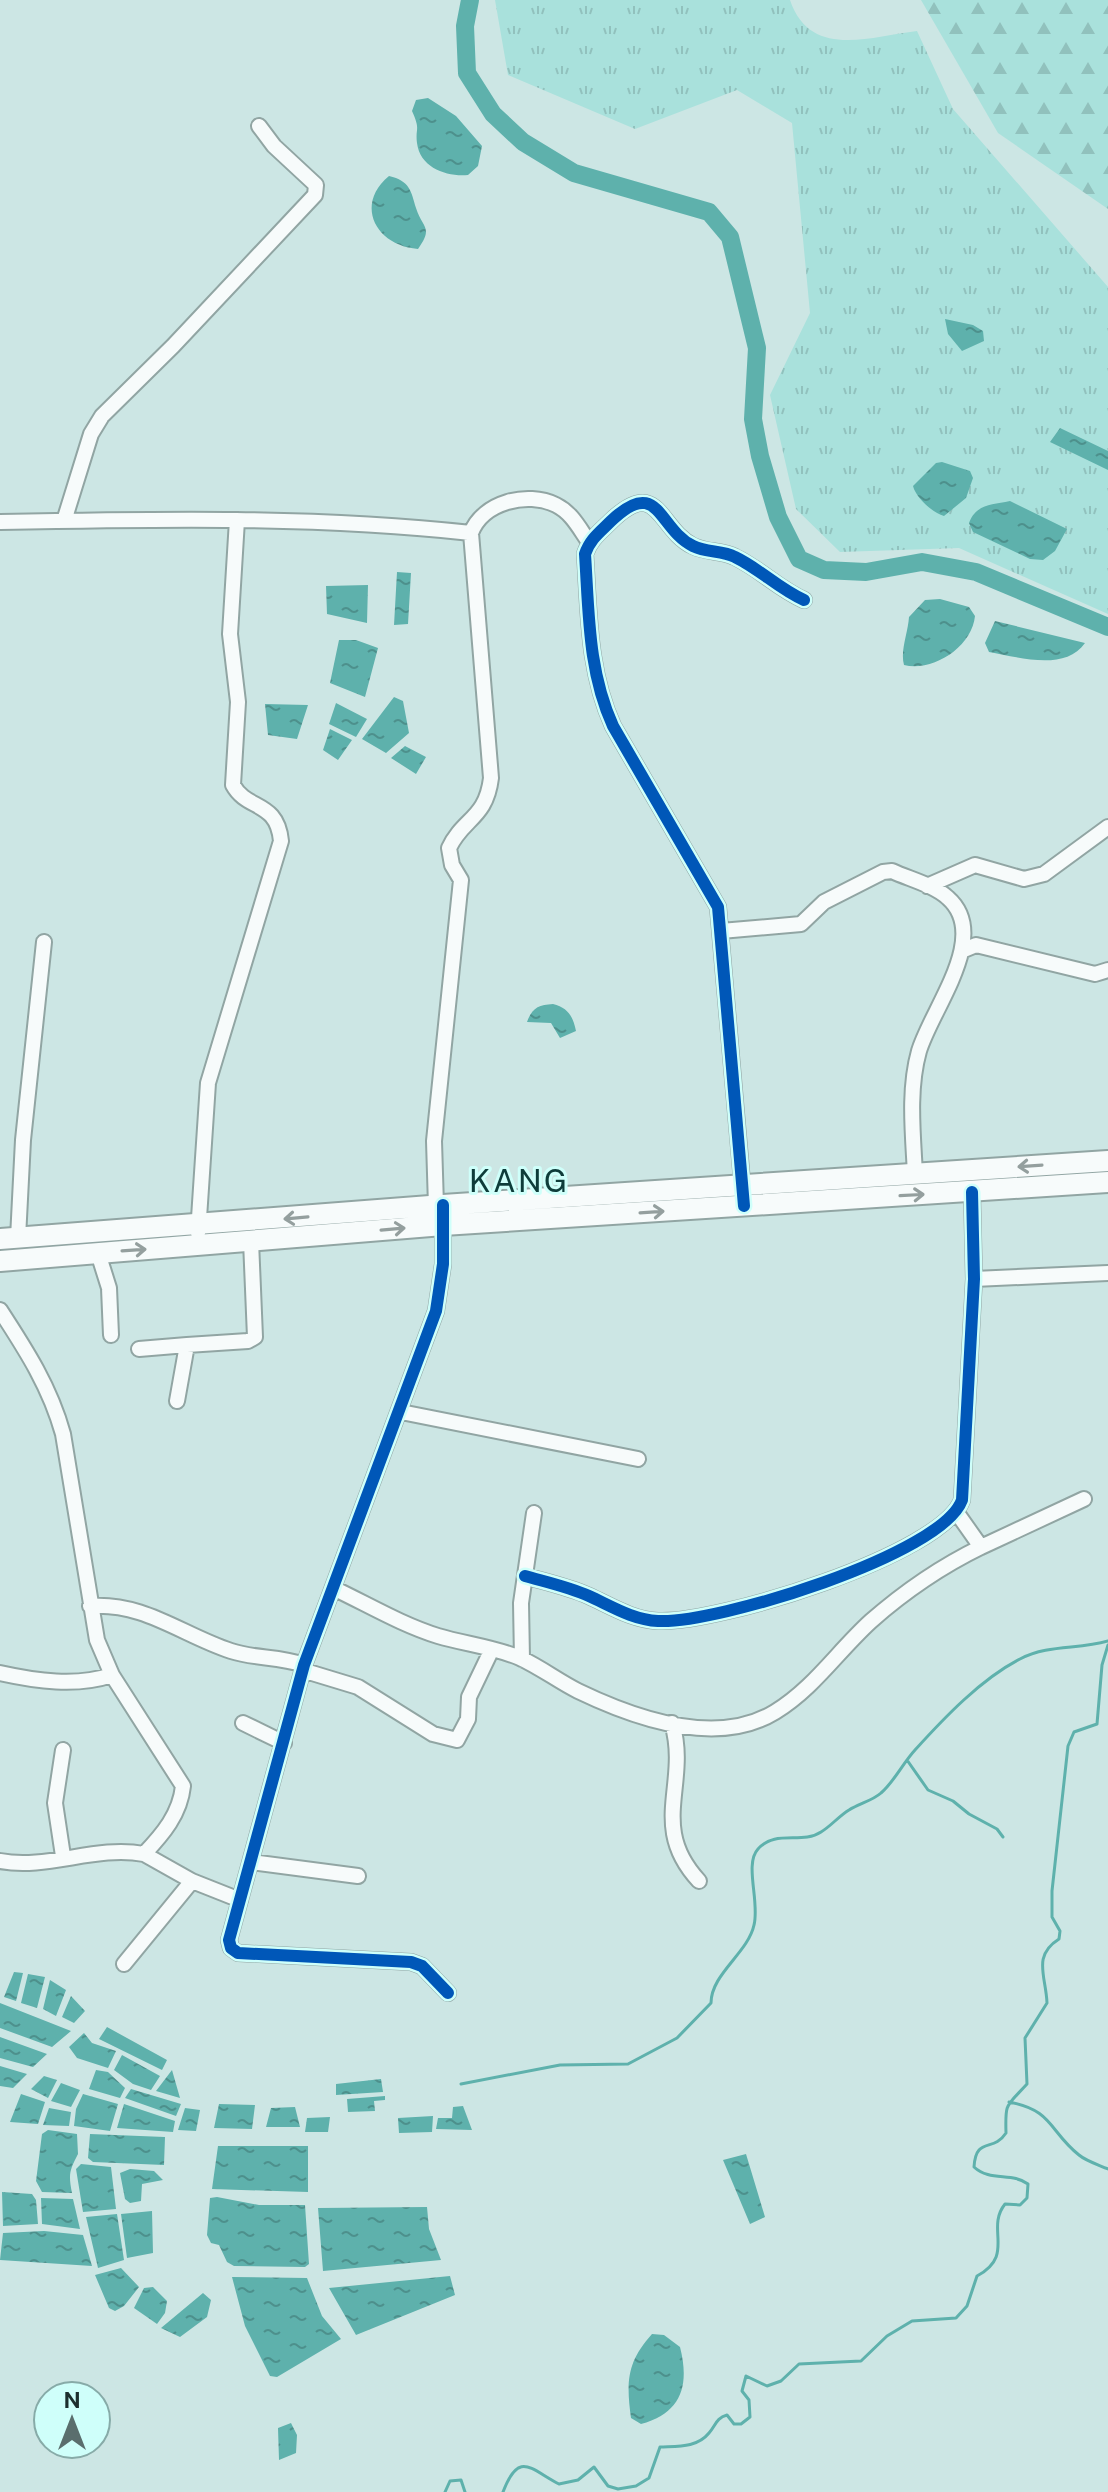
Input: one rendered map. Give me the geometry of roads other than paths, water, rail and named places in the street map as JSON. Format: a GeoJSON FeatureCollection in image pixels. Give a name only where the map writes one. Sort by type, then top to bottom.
{"type":"FeatureCollection","features":[{"type":"Feature","properties":{"kind":"highway"},"geometry":{"type":"LineString","coordinates":[[743,1197],[915,1174],[1108,1161]]}},
{"type":"Feature","properties":{"kind":"highway"},"geometry":{"type":"LineString","coordinates":[[0,1261],[98,1253],[198,1236],[441,1212],[743,1197],[972,1192],[1108,1182]]}},
{"type":"Feature","properties":{"kind":"highway"},"geometry":{"type":"LineString","coordinates":[[9,1238],[198,1236],[251,1241],[441,1212]]}},
{"type":"Feature","properties":{"kind":"street"},"geometry":{"type":"LineString","coordinates":[[64,521],[91,434],[102,416],[173,346],[315,195],[316,185],[274,146],[259,126]]}},
{"type":"Feature","properties":{"kind":"street"},"geometry":{"type":"LineString","coordinates":[[448,1993],[422,1966],[411,1962],[238,1953],[231,1948],[229,1940],[303,1668],[401,1412],[436,1311],[441,1212],[434,1141],[461,880],[452,865],[449,848],[459,832],[480,814],[491,778],[471,533],[481,517],[520,498],[555,505],[571,515],[589,542]]}},
{"type":"Feature","properties":{"kind":"street"},"geometry":{"type":"LineString","coordinates":[[743,1197],[721,931],[715,900],[613,726],[599,695],[592,655],[585,554],[589,542],[630,504],[652,505],[685,542],[706,551],[735,556],[804,600]]}},
{"type":"Feature","properties":{"kind":"street"},"geometry":{"type":"LineString","coordinates":[[198,1236],[208,1083],[281,841],[277,821],[271,814],[236,792],[233,785],[238,702],[230,634],[237,520]]}},
{"type":"Feature","properties":{"kind":"street"},"geometry":{"type":"LineString","coordinates":[[0,522],[316,521],[471,533]]}},
{"type":"Feature","properties":{"kind":"street"},"geometry":{"type":"LineString","coordinates":[[927,886],[975,865],[1024,879],[1044,874],[1108,827]]}},
{"type":"Feature","properties":{"kind":"street"},"geometry":{"type":"LineString","coordinates":[[721,931],[801,924],[824,902],[883,872],[892,871],[948,898],[960,915],[966,934],[964,950],[926,1031],[918,1056],[912,1116],[915,1174]]}},
{"type":"Feature","properties":{"kind":"street"},"geometry":{"type":"LineString","coordinates":[[9,1238],[44,942]]}},
{"type":"Feature","properties":{"kind":"street"},"geometry":{"type":"LineString","coordinates":[[964,950],[976,945],[1095,974],[1108,970]]}},
{"type":"Feature","properties":{"kind":"street"},"geometry":{"type":"LineString","coordinates":[[525,1576],[586,1595],[629,1615],[658,1621],[721,1614],[840,1576],[907,1548],[957,1513],[962,1500],[974,1279],[972,1192]]}},
{"type":"Feature","properties":{"kind":"street"},"geometry":{"type":"LineString","coordinates":[[139,1349],[248,1341],[255,1337],[251,1241]]}},
{"type":"Feature","properties":{"kind":"street"},"geometry":{"type":"LineString","coordinates":[[98,1253],[109,1288],[111,1335]]}},
{"type":"Feature","properties":{"kind":"street"},"geometry":{"type":"LineString","coordinates":[[974,1279],[1108,1273]]}},
{"type":"Feature","properties":{"kind":"street"},"geometry":{"type":"LineString","coordinates":[[0,1310],[39,1371],[55,1405],[63,1434],[97,1640],[112,1675],[183,1786],[181,1801],[172,1819],[144,1854]]}},
{"type":"Feature","properties":{"kind":"street"},"geometry":{"type":"LineString","coordinates":[[177,1401],[187,1345]]}},
{"type":"Feature","properties":{"kind":"street"},"geometry":{"type":"LineString","coordinates":[[401,1412],[638,1459]]}},
{"type":"Feature","properties":{"kind":"street"},"geometry":{"type":"LineString","coordinates":[[333,1588],[436,1635],[522,1659],[577,1691],[622,1710],[672,1723],[724,1729],[771,1715],[818,1681],[871,1622],[945,1565],[1084,1499]]}},
{"type":"Feature","properties":{"kind":"street"},"geometry":{"type":"LineString","coordinates":[[522,1659],[525,1576],[534,1513]]}},
{"type":"Feature","properties":{"kind":"street"},"geometry":{"type":"LineString","coordinates":[[957,1513],[981,1547]]}},
{"type":"Feature","properties":{"kind":"street"},"geometry":{"type":"LineString","coordinates":[[90,1606],[132,1608],[228,1650],[284,1658],[358,1687],[433,1734],[457,1740],[468,1719],[469,1697],[492,1649]]}},
{"type":"Feature","properties":{"kind":"street"},"geometry":{"type":"LineString","coordinates":[[0,1673],[90,1682],[112,1675]]}},
{"type":"Feature","properties":{"kind":"street"},"geometry":{"type":"LineString","coordinates":[[243,1723],[284,1743]]}},
{"type":"Feature","properties":{"kind":"street"},"geometry":{"type":"LineString","coordinates":[[672,1723],[679,1762],[671,1813],[683,1864],[699,1881]]}},
{"type":"Feature","properties":{"kind":"street"},"geometry":{"type":"LineString","coordinates":[[63,1750],[55,1803],[63,1856]]}},
{"type":"Feature","properties":{"kind":"street"},"geometry":{"type":"LineString","coordinates":[[0,1861],[24,1865],[63,1856],[120,1850],[144,1854],[192,1881],[240,1900]]}},
{"type":"Feature","properties":{"kind":"street"},"geometry":{"type":"LineString","coordinates":[[251,1862],[358,1876]]}},
{"type":"Feature","properties":{"kind":"street"},"geometry":{"type":"LineString","coordinates":[[124,1964],[192,1881]]}},
{"type":"Feature","properties":{"kind":"water"},"geometry":{"type":"Polygon","coordinates":[[[428,98],[456,116],[482,146],[478,166],[468,175],[436,169],[419,152],[417,126],[412,111],[416,100],[428,98]]]}},
{"type":"Feature","properties":{"kind":"water"},"geometry":{"type":"Polygon","coordinates":[[[389,176],[401,181],[413,197],[426,232],[418,249],[391,240],[375,222],[373,199],[378,187],[389,176]]]}},
{"type":"Feature","properties":{"kind":"water"},"geometry":{"type":"Polygon","coordinates":[[[945,319],[973,325],[983,331],[984,341],[962,351],[948,334],[945,319]]]}},
{"type":"Feature","properties":{"kind":"water"},"geometry":{"type":"Polygon","coordinates":[[[1060,428],[1108,451],[1108,470],[1050,442],[1060,428]]]}},
{"type":"Feature","properties":{"kind":"water"},"geometry":{"type":"Polygon","coordinates":[[[936,463],[970,471],[973,478],[966,498],[944,516],[926,504],[913,486],[936,463]]]}},
{"type":"Feature","properties":{"kind":"water"},"geometry":{"type":"Polygon","coordinates":[[[1010,501],[1067,529],[1055,551],[1043,560],[1030,559],[973,532],[969,523],[976,512],[985,506],[1010,501]]]}},
{"type":"Feature","properties":{"kind":"water"},"geometry":{"type":"Polygon","coordinates":[[[397,572],[411,573],[408,624],[394,625],[397,572]]]}},
{"type":"Feature","properties":{"kind":"water"},"geometry":{"type":"Polygon","coordinates":[[[368,585],[367,623],[327,614],[326,586],[368,585]]]}},
{"type":"Feature","properties":{"kind":"water"},"geometry":{"type":"Polygon","coordinates":[[[940,599],[969,607],[975,616],[967,638],[938,661],[927,665],[904,665],[909,617],[925,600],[940,599]]]}},
{"type":"Feature","properties":{"kind":"water"},"geometry":{"type":"Polygon","coordinates":[[[995,621],[1085,643],[1076,652],[1053,660],[989,652],[985,643],[995,621]]]}},
{"type":"Feature","properties":{"kind":"water"},"geometry":{"type":"Polygon","coordinates":[[[339,640],[356,640],[378,648],[365,697],[330,683],[339,640]]]}},
{"type":"Feature","properties":{"kind":"water"},"geometry":{"type":"Polygon","coordinates":[[[394,697],[403,701],[409,733],[386,753],[362,739],[394,697]]]}},
{"type":"Feature","properties":{"kind":"water"},"geometry":{"type":"Polygon","coordinates":[[[336,703],[367,719],[356,737],[329,724],[336,703]]]}},
{"type":"Feature","properties":{"kind":"water"},"geometry":{"type":"Polygon","coordinates":[[[265,704],[308,705],[297,739],[268,735],[265,704]]]}},
{"type":"Feature","properties":{"kind":"water"},"geometry":{"type":"Polygon","coordinates":[[[330,729],[352,740],[338,760],[323,750],[330,729]]]}},
{"type":"Feature","properties":{"kind":"water"},"geometry":{"type":"Polygon","coordinates":[[[405,746],[426,757],[416,774],[391,758],[405,746]]]}},
{"type":"Feature","properties":{"kind":"water"},"geometry":{"type":"Polygon","coordinates":[[[553,1004],[569,1013],[576,1031],[560,1038],[551,1023],[527,1022],[536,1008],[553,1004]]]}},
{"type":"Feature","properties":{"kind":"water"},"geometry":{"type":"Polygon","coordinates":[[[14,1972],[23,1973],[16,2001],[4,1997],[14,1972]]]}},
{"type":"Feature","properties":{"kind":"water"},"geometry":{"type":"Polygon","coordinates":[[[28,1974],[45,1977],[37,2008],[21,2003],[28,1974]]]}},
{"type":"Feature","properties":{"kind":"water"},"geometry":{"type":"Polygon","coordinates":[[[50,1980],[66,1990],[56,2016],[43,2009],[50,1980]]]}},
{"type":"Feature","properties":{"kind":"water"},"geometry":{"type":"Polygon","coordinates":[[[71,1996],[85,2011],[74,2023],[62,2017],[71,1996]]]}},
{"type":"Feature","properties":{"kind":"water"},"geometry":{"type":"Polygon","coordinates":[[[0,2003],[71,2031],[52,2047],[0,2028],[0,2003]]]}},
{"type":"Feature","properties":{"kind":"water"},"geometry":{"type":"Polygon","coordinates":[[[107,2027],[167,2060],[162,2070],[99,2039],[107,2027]]]}},
{"type":"Feature","properties":{"kind":"water"},"geometry":{"type":"Polygon","coordinates":[[[84,2033],[92,2043],[116,2051],[108,2068],[77,2058],[69,2047],[84,2033]]]}},
{"type":"Feature","properties":{"kind":"water"},"geometry":{"type":"Polygon","coordinates":[[[0,2037],[47,2054],[33,2067],[0,2058],[0,2037]]]}},
{"type":"Feature","properties":{"kind":"water"},"geometry":{"type":"Polygon","coordinates":[[[122,2055],[160,2076],[151,2090],[133,2084],[114,2070],[122,2055]]]}},
{"type":"Feature","properties":{"kind":"water"},"geometry":{"type":"Polygon","coordinates":[[[0,2066],[27,2074],[13,2088],[0,2086],[0,2066]]]}},
{"type":"Feature","properties":{"kind":"water"},"geometry":{"type":"Polygon","coordinates":[[[96,2070],[108,2072],[125,2088],[120,2098],[89,2089],[96,2070]]]}},
{"type":"Feature","properties":{"kind":"water"},"geometry":{"type":"Polygon","coordinates":[[[172,2070],[180,2098],[156,2091],[172,2070]]]}},
{"type":"Feature","properties":{"kind":"water"},"geometry":{"type":"Polygon","coordinates":[[[44,2076],[57,2080],[48,2098],[31,2089],[44,2076]]]}},
{"type":"Feature","properties":{"kind":"water"},"geometry":{"type":"Polygon","coordinates":[[[381,2079],[383,2092],[336,2095],[336,2084],[381,2079]]]}},
{"type":"Feature","properties":{"kind":"water"},"geometry":{"type":"Polygon","coordinates":[[[61,2083],[80,2090],[71,2107],[51,2101],[61,2083]]]}},
{"type":"Feature","properties":{"kind":"water"},"geometry":{"type":"Polygon","coordinates":[[[131,2089],[181,2104],[176,2116],[125,2098],[131,2089]]]}},
{"type":"Feature","properties":{"kind":"water"},"geometry":{"type":"Polygon","coordinates":[[[21,2094],[45,2102],[38,2124],[10,2122],[21,2094]]]}},
{"type":"Feature","properties":{"kind":"water"},"geometry":{"type":"Polygon","coordinates":[[[83,2094],[118,2104],[110,2131],[74,2126],[76,2109],[83,2094]]]}},
{"type":"Feature","properties":{"kind":"water"},"geometry":{"type":"Polygon","coordinates":[[[385,2096],[385,2100],[374,2101],[375,2111],[348,2112],[347,2099],[385,2096]]]}},
{"type":"Feature","properties":{"kind":"water"},"geometry":{"type":"Polygon","coordinates":[[[124,2104],[175,2121],[173,2132],[117,2128],[124,2104]]]}},
{"type":"Feature","properties":{"kind":"water"},"geometry":{"type":"Polygon","coordinates":[[[219,2104],[255,2105],[252,2129],[214,2128],[219,2104]]]}},
{"type":"Feature","properties":{"kind":"water"},"geometry":{"type":"Polygon","coordinates":[[[463,2106],[472,2130],[436,2129],[438,2118],[452,2118],[453,2107],[463,2106]]]}},
{"type":"Feature","properties":{"kind":"water"},"geometry":{"type":"Polygon","coordinates":[[[295,2107],[300,2127],[266,2127],[271,2108],[295,2107]]]}},
{"type":"Feature","properties":{"kind":"water"},"geometry":{"type":"Polygon","coordinates":[[[49,2108],[71,2112],[69,2126],[43,2125],[49,2108]]]}},
{"type":"Feature","properties":{"kind":"water"},"geometry":{"type":"Polygon","coordinates":[[[185,2108],[200,2110],[196,2131],[178,2130],[185,2108]]]}},
{"type":"Feature","properties":{"kind":"water"},"geometry":{"type":"Polygon","coordinates":[[[433,2116],[432,2132],[399,2133],[398,2118],[433,2116]]]}},
{"type":"Feature","properties":{"kind":"water"},"geometry":{"type":"Polygon","coordinates":[[[330,2117],[328,2132],[305,2132],[307,2118],[330,2117]]]}},
{"type":"Feature","properties":{"kind":"water"},"geometry":{"type":"Polygon","coordinates":[[[48,2130],[77,2134],[78,2154],[70,2176],[72,2193],[42,2192],[36,2181],[42,2134],[48,2130]]]}},
{"type":"Feature","properties":{"kind":"water"},"geometry":{"type":"Polygon","coordinates":[[[90,2134],[165,2137],[164,2165],[93,2162],[88,2158],[90,2134]]]}},
{"type":"Feature","properties":{"kind":"water"},"geometry":{"type":"Polygon","coordinates":[[[218,2146],[308,2146],[308,2192],[212,2189],[218,2146]]]}},
{"type":"Feature","properties":{"kind":"water"},"geometry":{"type":"Polygon","coordinates":[[[746,2154],[765,2217],[750,2224],[723,2160],[746,2154]]]}},
{"type":"Feature","properties":{"kind":"water"},"geometry":{"type":"Polygon","coordinates":[[[81,2164],[111,2167],[116,2209],[83,2212],[76,2169],[81,2164]]]}},
{"type":"Feature","properties":{"kind":"water"},"geometry":{"type":"Polygon","coordinates":[[[130,2169],[154,2171],[163,2180],[142,2184],[141,2201],[130,2203],[125,2199],[120,2173],[130,2169]]]}},
{"type":"Feature","properties":{"kind":"water"},"geometry":{"type":"Polygon","coordinates":[[[2,2192],[32,2194],[36,2200],[38,2224],[3,2226],[2,2192]]]}},
{"type":"Feature","properties":{"kind":"water"},"geometry":{"type":"Polygon","coordinates":[[[41,2198],[73,2199],[80,2229],[42,2224],[41,2198]]]}},
{"type":"Feature","properties":{"kind":"water"},"geometry":{"type":"Polygon","coordinates":[[[210,2198],[259,2205],[305,2205],[309,2264],[305,2267],[234,2266],[227,2262],[219,2245],[211,2243],[207,2235],[210,2198]]]}},
{"type":"Feature","properties":{"kind":"water"},"geometry":{"type":"Polygon","coordinates":[[[427,2207],[429,2229],[441,2260],[323,2271],[318,2208],[427,2207]]]}},
{"type":"Feature","properties":{"kind":"water"},"geometry":{"type":"Polygon","coordinates":[[[152,2211],[153,2253],[127,2258],[121,2214],[152,2211]]]}},
{"type":"Feature","properties":{"kind":"water"},"geometry":{"type":"Polygon","coordinates":[[[117,2214],[124,2260],[98,2268],[86,2217],[117,2214]]]}},
{"type":"Feature","properties":{"kind":"water"},"geometry":{"type":"Polygon","coordinates":[[[44,2231],[83,2235],[92,2266],[0,2260],[3,2233],[44,2231]]]}},
{"type":"Feature","properties":{"kind":"water"},"geometry":{"type":"Polygon","coordinates":[[[121,2268],[139,2287],[124,2306],[115,2311],[109,2308],[95,2275],[121,2268]]]}},
{"type":"Feature","properties":{"kind":"water"},"geometry":{"type":"Polygon","coordinates":[[[450,2276],[455,2295],[356,2335],[329,2288],[450,2276]]]}},
{"type":"Feature","properties":{"kind":"water"},"geometry":{"type":"Polygon","coordinates":[[[232,2277],[307,2278],[322,2316],[341,2339],[277,2377],[270,2376],[245,2326],[232,2277]]]}},
{"type":"Feature","properties":{"kind":"water"},"geometry":{"type":"Polygon","coordinates":[[[153,2287],[167,2301],[165,2313],[157,2324],[134,2308],[144,2288],[153,2287]]]}},
{"type":"Feature","properties":{"kind":"water"},"geometry":{"type":"Polygon","coordinates":[[[203,2293],[211,2300],[207,2317],[180,2337],[161,2328],[203,2293]]]}},
{"type":"Feature","properties":{"kind":"water"},"geometry":{"type":"Polygon","coordinates":[[[652,2334],[664,2335],[680,2347],[683,2386],[674,2405],[655,2419],[641,2424],[631,2418],[630,2373],[637,2354],[652,2334]]]}},
{"type":"Feature","properties":{"kind":"water"},"geometry":{"type":"Polygon","coordinates":[[[291,2423],[297,2435],[296,2453],[279,2460],[278,2428],[291,2423]]]}},
{"type":"Feature","properties":{"kind":"waterway"},"geometry":{"type":"LineString","coordinates":[[470,0],[465,26],[467,73],[493,114],[523,142],[574,173],[709,212],[730,237],[757,348],[753,419],[760,456],[778,517],[799,559],[824,570],[866,572],[922,562],[976,572],[1108,627]]}},
{"type":"Feature","properties":{"kind":"waterway"},"geometry":{"type":"LineString","coordinates":[[461,2084],[560,2065],[628,2064],[677,2038],[711,2003],[717,1983],[750,1935],[755,1916],[752,1864],[758,1849],[781,1838],[814,1836],[849,1810],[877,1796],[951,1712],[1005,1667],[1042,1651],[1108,1641]]}},
{"type":"Feature","properties":{"kind":"waterway"},"geometry":{"type":"LineString","coordinates":[[503,2492],[514,2471],[520,2467],[533,2469],[559,2484],[578,2480],[594,2467],[608,2486],[618,2489],[636,2486],[649,2478],[660,2447],[699,2441],[723,2416],[727,2415],[734,2424],[741,2424],[750,2417],[749,2400],[742,2391],[746,2376],[767,2386],[781,2381],[799,2364],[861,2361],[887,2336],[912,2321],[956,2318],[967,2306],[977,2276],[989,2268],[998,2251],[1000,2213],[1005,2204],[1020,2205],[1027,2198],[1028,2184],[1015,2178],[980,2172],[974,2167],[975,2157],[978,2151],[1006,2133],[1008,2106],[1027,2084],[1025,2038],[1047,2003],[1043,1960],[1046,1952],[1059,1939],[1060,1931],[1052,1917],[1052,1891],[1068,1746],[1074,1732],[1097,1724],[1102,1665],[1108,1645]]}},
{"type":"Feature","properties":{"kind":"waterway"},"geometry":{"type":"LineString","coordinates":[[907,1760],[928,1790],[953,1801],[997,1829],[1003,1837]]}},
{"type":"Feature","properties":{"kind":"waterway"},"geometry":{"type":"LineString","coordinates":[[1009,2102],[1043,2116],[1079,2155],[1108,2169]]}},
{"type":"Feature","properties":{"kind":"waterway"},"geometry":{"type":"LineString","coordinates":[[445,2492],[450,2481],[461,2480],[465,2492]]}},
{"type":"Feature","properties":{"kind":"district","name":"KANG"},"geometry":{"type":"Point","coordinates":[519,1181]}}]}
